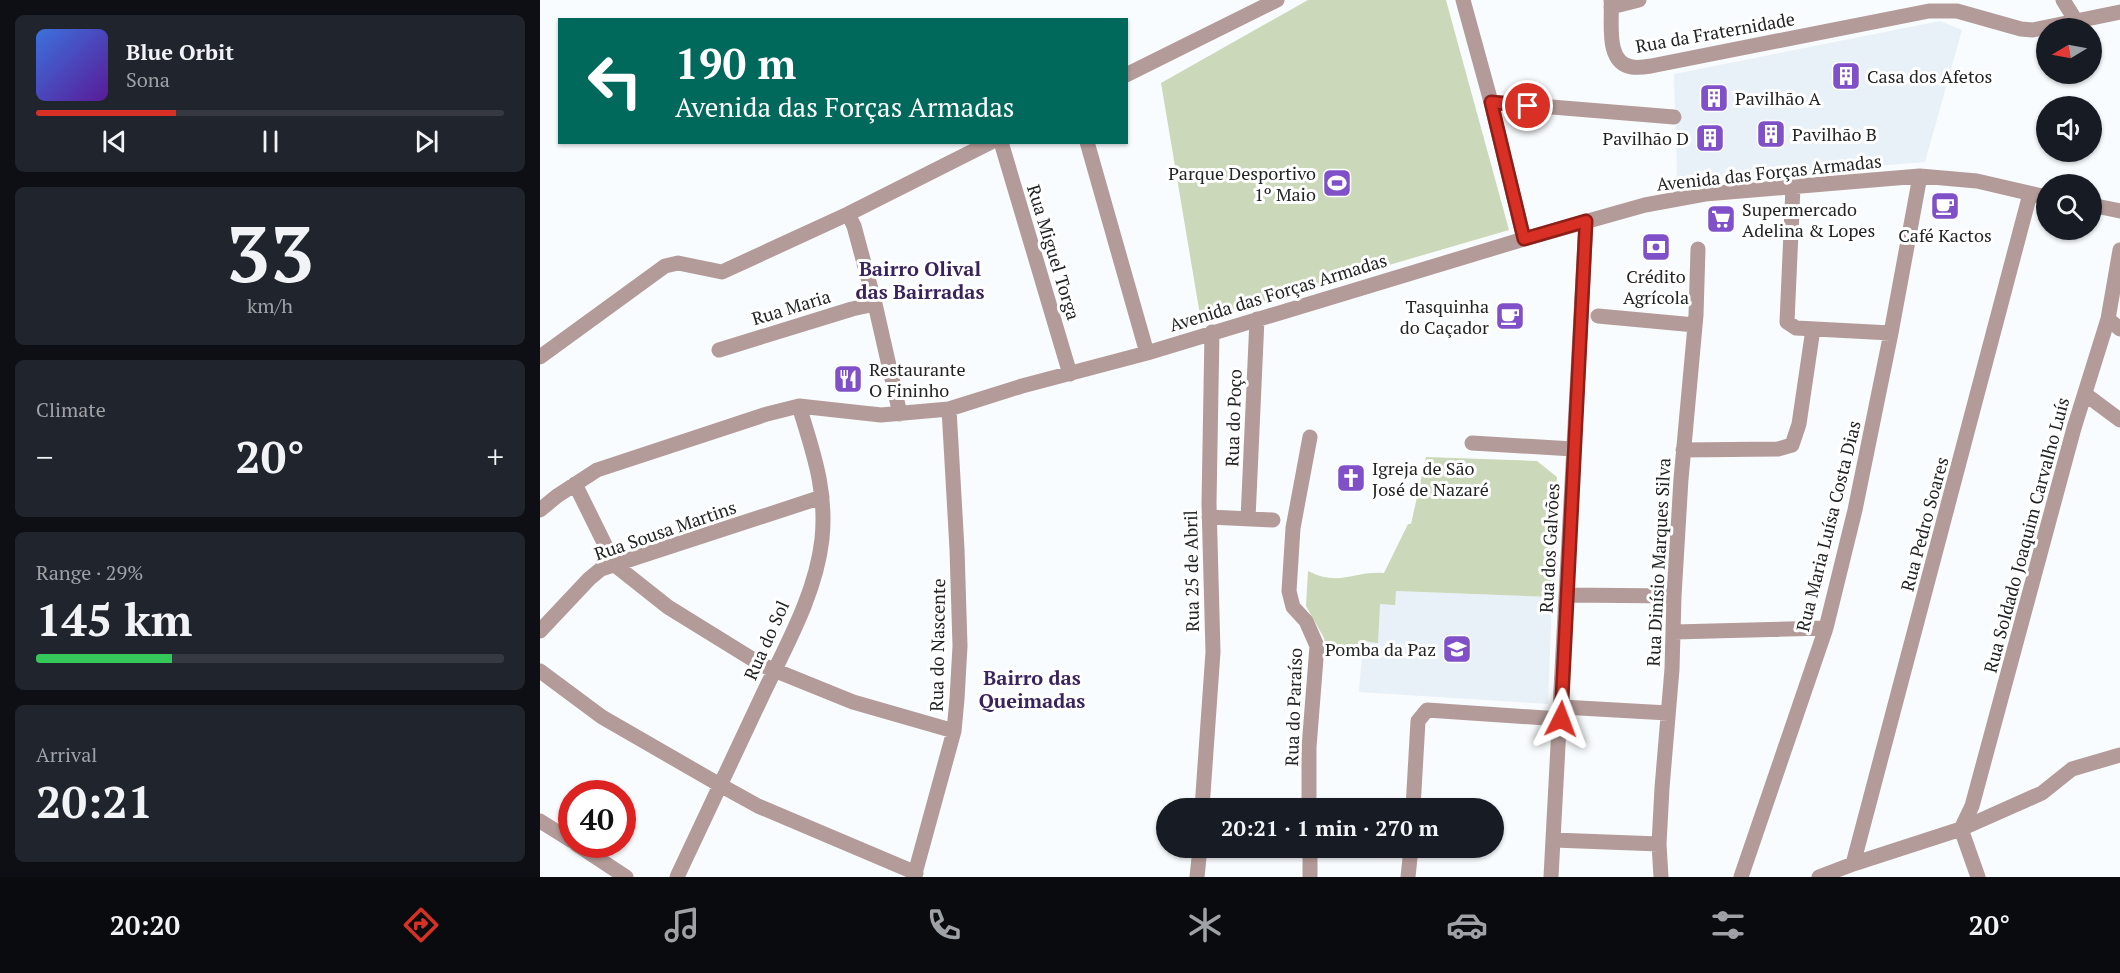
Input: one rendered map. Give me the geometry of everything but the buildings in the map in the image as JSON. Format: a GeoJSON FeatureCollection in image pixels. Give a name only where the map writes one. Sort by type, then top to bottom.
{"type":"FeatureCollection","features":[{"type":"Feature","properties":{"kind":"street"},"geometry":{"type":"LineString","coordinates":[[1128,74],[1277,0]]}},
{"type":"Feature","properties":{"kind":"street"},"geometry":{"type":"LineString","coordinates":[[1463,0],[1491,102],[1524,239]]}},
{"type":"Feature","properties":{"kind":"street"},"geometry":{"type":"LineString","coordinates":[[1611,3],[1639,0]]}},
{"type":"Feature","properties":{"kind":"street"},"geometry":{"type":"LineString","coordinates":[[2063,0],[2074,18]]}},
{"type":"Feature","properties":{"kind":"street","name":"Rua da Fraternidade"},"geometry":{"type":"LineString","coordinates":[[1611,3],[1612,48],[1619,60],[1630,67],[1651,66],[1953,5],[2021,29],[2036,29]]}},
{"type":"Feature","properties":{"kind":"street","name":"Rua da Fraternidade"},"geometry":{"type":"LineString","coordinates":[[2091,18],[2120,12]]}},
{"type":"Feature","properties":{"kind":"street"},"geometry":{"type":"LineString","coordinates":[[1491,102],[1674,117]]}},
{"type":"Feature","properties":{"kind":"street"},"geometry":{"type":"LineString","coordinates":[[540,357],[665,266],[678,263],[722,272],[848,214],[987,144]]}},
{"type":"Feature","properties":{"kind":"street","name":"Rua Miguel Torga"},"geometry":{"type":"LineString","coordinates":[[1002,144],[1070,374]]}},
{"type":"Feature","properties":{"kind":"street"},"geometry":{"type":"LineString","coordinates":[[1088,144],[1148,353]]}},
{"type":"Feature","properties":{"kind":"street","name":"Avenida das Forças Armadas"},"geometry":{"type":"LineString","coordinates":[[540,510],[597,470],[767,414],[799,406],[881,415],[949,409],[1148,353],[1524,239],[1645,205],[1705,194],[1920,176],[1977,182],[2036,195]]}},
{"type":"Feature","properties":{"kind":"street","name":"Rua Maria Luísa Costa Dias"},"geometry":{"type":"LineString","coordinates":[[1741,877],[1826,627],[1855,510],[1920,176]]}},
{"type":"Feature","properties":{"kind":"street"},"geometry":{"type":"LineString","coordinates":[[1793,187],[1787,322],[1796,328],[1891,333]]}},
{"type":"Feature","properties":{"kind":"street","name":"Rua Pedro Soares"},"geometry":{"type":"LineString","coordinates":[[1846,870],[2030,194]]}},
{"type":"Feature","properties":{"kind":"street"},"geometry":{"type":"LineString","coordinates":[[2102,208],[2120,212]]}},
{"type":"Feature","properties":{"kind":"street"},"geometry":{"type":"LineString","coordinates":[[848,214],[854,226],[875,303],[900,414]]}},
{"type":"Feature","properties":{"kind":"street","name":"Rua dos Galvões"},"geometry":{"type":"LineString","coordinates":[[1551,877],[1586,221]]}},
{"type":"Feature","properties":{"kind":"street","name":"Rua Dinísio Marques Silva"},"geometry":{"type":"LineString","coordinates":[[1661,877],[1659,844],[1674,632],[1683,450],[1695,326],[1698,249]]}},
{"type":"Feature","properties":{"kind":"street","name":"Rua Soldado Joaquim Carvalho Luís"},"geometry":{"type":"LineString","coordinates":[[1961,829],[1972,806],[2085,394],[2108,319],[2120,250]]}},
{"type":"Feature","properties":{"kind":"street","name":"Rua Maria"},"geometry":{"type":"LineString","coordinates":[[719,350],[875,303]]}},
{"type":"Feature","properties":{"kind":"street"},"geometry":{"type":"LineString","coordinates":[[1598,316],[1695,326]]}},
{"type":"Feature","properties":{"kind":"street","name":"Rua do Poço"},"geometry":{"type":"LineString","coordinates":[[1248,519],[1257,319]]}},
{"type":"Feature","properties":{"kind":"street"},"geometry":{"type":"LineString","coordinates":[[2108,319],[2120,329]]}},
{"type":"Feature","properties":{"kind":"street"},"geometry":{"type":"LineString","coordinates":[[1683,450],[1778,449],[1792,445],[1799,424],[1813,329]]}},
{"type":"Feature","properties":{"kind":"street","name":"Rua 25 de Abril"},"geometry":{"type":"LineString","coordinates":[[1203,798],[1213,652],[1209,517],[1212,332]]}},
{"type":"Feature","properties":{"kind":"street"},"geometry":{"type":"LineString","coordinates":[[2085,394],[2120,420]]}},
{"type":"Feature","properties":{"kind":"street","name":"Rua do Sol"},"geometry":{"type":"LineString","coordinates":[[676,877],[814,580],[822,539],[822,497],[819,472],[799,406]]}},
{"type":"Feature","properties":{"kind":"street","name":"Rua do Nascente"},"geometry":{"type":"LineString","coordinates":[[915,875],[954,730],[960,646],[949,409]]}},
{"type":"Feature","properties":{"kind":"street","name":"Rua do Paraíso"},"geometry":{"type":"LineString","coordinates":[[1309,798],[1309,747],[1317,646],[1306,621],[1293,607],[1289,591],[1293,528],[1310,437]]}},
{"type":"Feature","properties":{"kind":"street"},"geometry":{"type":"LineString","coordinates":[[1472,443],[1574,449]]}},
{"type":"Feature","properties":{"kind":"street"},"geometry":{"type":"LineString","coordinates":[[574,484],[615,565],[669,607],[762,665],[853,702],[954,730]]}},
{"type":"Feature","properties":{"kind":"street","name":"Rua Sousa Martins"},"geometry":{"type":"LineString","coordinates":[[540,631],[601,569],[822,497]]}},
{"type":"Feature","properties":{"kind":"street"},"geometry":{"type":"LineString","coordinates":[[1209,517],[1273,520]]}},
{"type":"Feature","properties":{"kind":"street"},"geometry":{"type":"LineString","coordinates":[[1566,595],[1674,597]]}},
{"type":"Feature","properties":{"kind":"street"},"geometry":{"type":"LineString","coordinates":[[1674,632],[1826,627]]}},
{"type":"Feature","properties":{"kind":"street"},"geometry":{"type":"LineString","coordinates":[[540,671],[602,717],[758,806],[915,875]]}},
{"type":"Feature","properties":{"kind":"street"},"geometry":{"type":"LineString","coordinates":[[1414,798],[1418,721],[1427,710],[1668,713]]}},
{"type":"Feature","properties":{"kind":"street"},"geometry":{"type":"LineString","coordinates":[[1819,877],[1846,870],[1961,829],[2042,793],[2072,770],[2120,755]]}},
{"type":"Feature","properties":{"kind":"street"},"geometry":{"type":"LineString","coordinates":[[540,821],[558,832]]}},
{"type":"Feature","properties":{"kind":"street"},"geometry":{"type":"LineString","coordinates":[[1961,829],[1978,877]]}},
{"type":"Feature","properties":{"kind":"street"},"geometry":{"type":"LineString","coordinates":[[1554,840],[1659,844]]}},
{"type":"Feature","properties":{"kind":"street"},"geometry":{"type":"LineString","coordinates":[[597,858],[626,877]]}},
{"type":"Feature","properties":{"kind":"street"},"geometry":{"type":"LineString","coordinates":[[1197,877],[1199,858]]}},
{"type":"Feature","properties":{"kind":"street"},"geometry":{"type":"LineString","coordinates":[[1310,858],[1310,877]]}},
{"type":"Feature","properties":{"kind":"street"},"geometry":{"type":"LineString","coordinates":[[1408,877],[1410,858]]}},
{"type":"Feature","properties":{"kind":"shaded area"},"geometry":{"type":"Polygon","coordinates":[[[1940,21],[1962,30],[1925,162],[1715,179],[1677,178],[1674,74],[1940,21]]]}},
{"type":"Feature","properties":{"kind":"shaded area","name":"Pomba da Paz"},"geometry":{"type":"Polygon","coordinates":[[[1396,591],[1552,597],[1548,704],[1359,692],[1363,641],[1379,603],[1396,591]]]}},
{"type":"Feature","properties":{"kind":"green space","name":"Parque Desportivo 1º Maio"},"geometry":{"type":"Polygon","coordinates":[[[1308,0],[1446,0],[1509,230],[1214,316],[1200,315],[1161,83],[1308,0]]]}},
{"type":"Feature","properties":{"kind":"green space"},"geometry":{"type":"Polygon","coordinates":[[[1426,457],[1537,461],[1557,477],[1552,597],[1396,591],[1395,605],[1380,604],[1378,643],[1363,641],[1364,656],[1327,654],[1324,638],[1306,606],[1308,571],[1329,578],[1384,573],[1408,524],[1411,524],[1426,457]]]}},
{"type":"Feature","properties":{"kind":"place","name":"Casa dos Afetos"},"geometry":{"type":"Point","coordinates":[1846,76]}},
{"type":"Feature","properties":{"kind":"place","name":"Pavilhão A"},"geometry":{"type":"Point","coordinates":[1714,98]}},
{"type":"Feature","properties":{"kind":"place","name":"Pavilhão B"},"geometry":{"type":"Point","coordinates":[1771,134]}},
{"type":"Feature","properties":{"kind":"place","name":"Pavilhão D"},"geometry":{"type":"Point","coordinates":[1710,138]}},
{"type":"Feature","properties":{"kind":"place","name":"Parque Desportivo 1º Maio"},"geometry":{"type":"Point","coordinates":[1337,183]}},
{"type":"Feature","properties":{"kind":"place","name":"Café Kactos"},"geometry":{"type":"Point","coordinates":[1945,206]}},
{"type":"Feature","properties":{"kind":"place","name":"Supermercado Adelina & Lopes"},"geometry":{"type":"Point","coordinates":[1721,219]}},
{"type":"Feature","properties":{"kind":"place","name":"Crédito Agrícola"},"geometry":{"type":"Point","coordinates":[1656,247]}},
{"type":"Feature","properties":{"kind":"place","name":"Tasquinha do Caçador"},"geometry":{"type":"Point","coordinates":[1510,316]}},
{"type":"Feature","properties":{"kind":"place","name":"Restaurante O Fininho"},"geometry":{"type":"Point","coordinates":[848,379]}},
{"type":"Feature","properties":{"kind":"place","name":"Igreja de São José de Nazaré"},"geometry":{"type":"Point","coordinates":[1351,478]}},
{"type":"Feature","properties":{"kind":"place","name":"Pomba da Paz"},"geometry":{"type":"Point","coordinates":[1457,649]}},
{"type":"Feature","properties":{"kind":"district","name":"Bairro Olival das Bairradas"},"geometry":{"type":"Point","coordinates":[920,280]}},
{"type":"Feature","properties":{"kind":"district","name":"Bairro das Queimadas"},"geometry":{"type":"Point","coordinates":[1032,688]}},
{"type":"Feature","properties":{"kind":"route"},"geometry":{"type":"LineString","coordinates":[[1528,106],[1491,102],[1524,239],[1586,221],[1582,261],[1561,719]]}}]}
